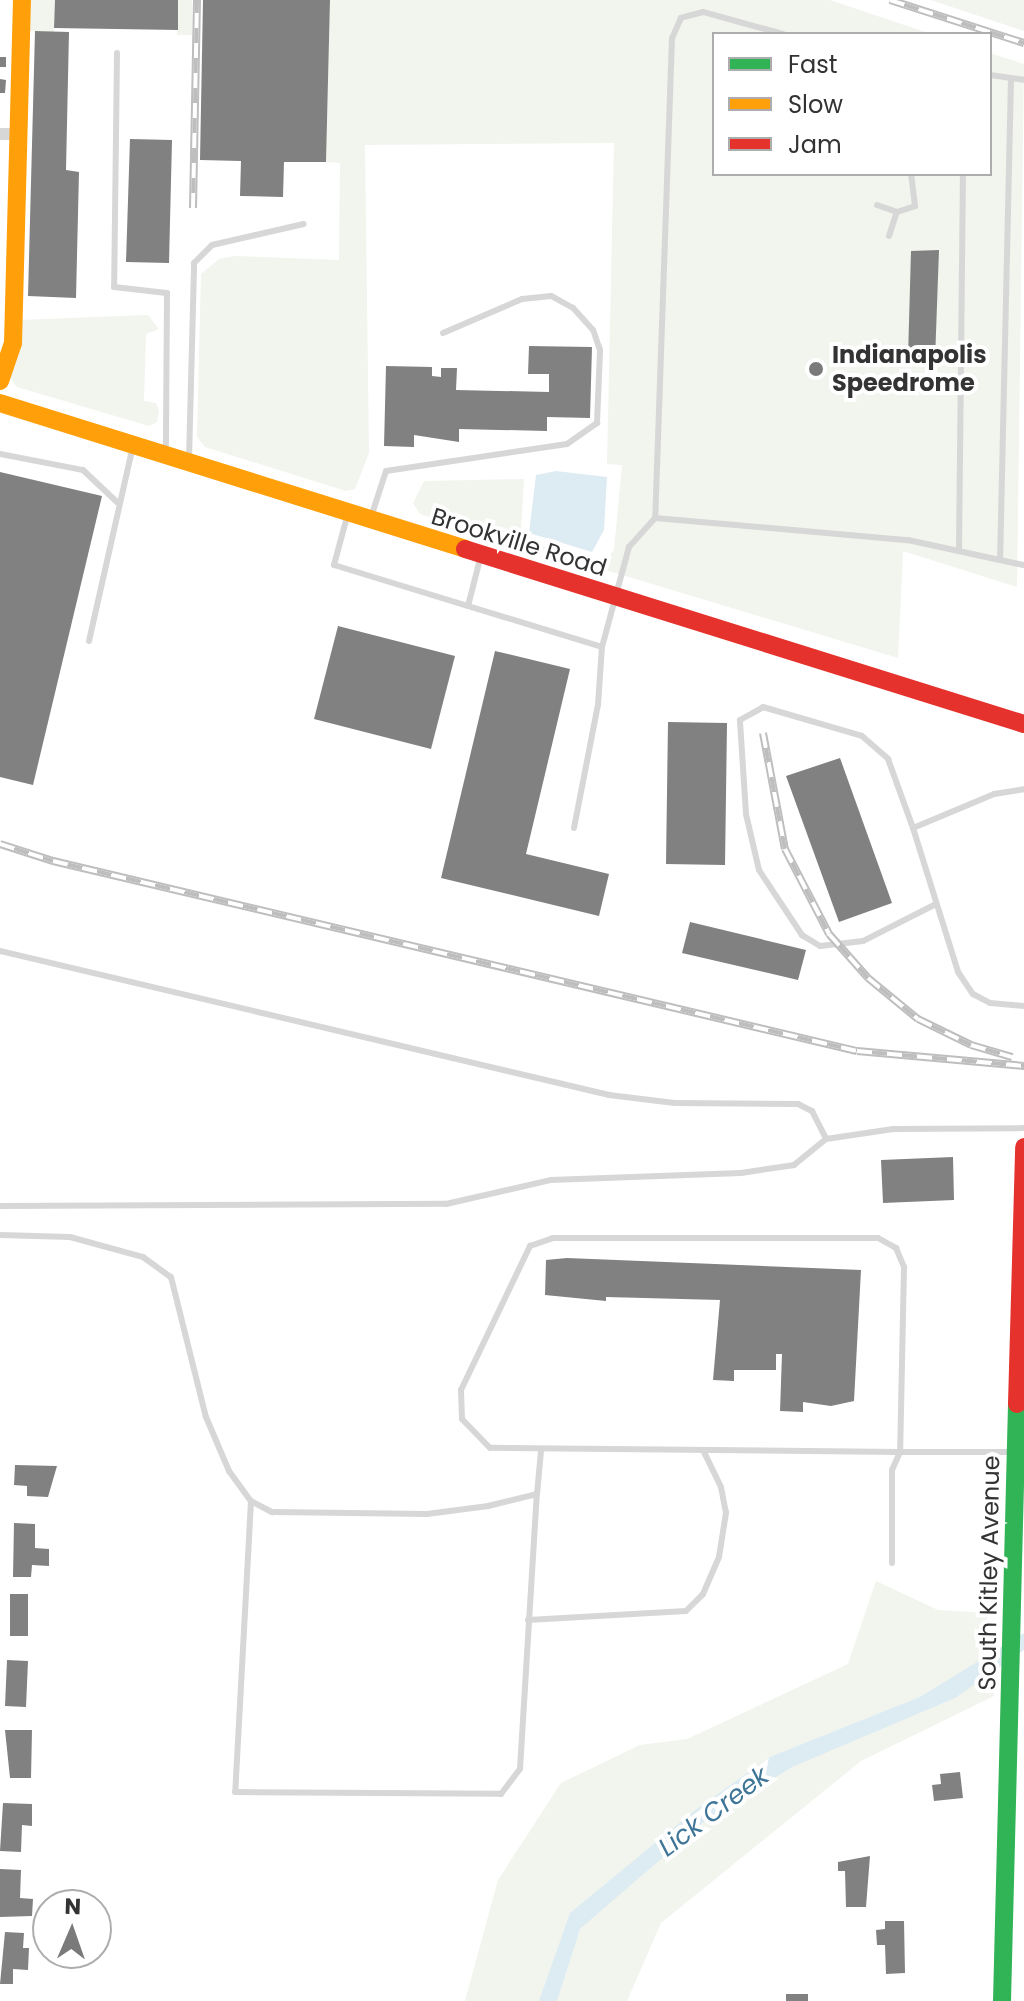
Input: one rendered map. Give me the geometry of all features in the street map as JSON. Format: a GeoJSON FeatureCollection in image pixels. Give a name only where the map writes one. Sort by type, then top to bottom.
{"type":"FeatureCollection","features":[{"type":"Feature","properties":{"kind":"street"},"geometry":{"type":"LineString","coordinates":[[0,381],[13,343],[9,134],[22,0]]}},
{"type":"Feature","properties":{"kind":"street","name":"Brookville Road"},"geometry":{"type":"LineString","coordinates":[[0,403],[1024,724]]}},
{"type":"Feature","properties":{"kind":"street","name":"South Kitley Avenue"},"geometry":{"type":"LineString","coordinates":[[1002,2001],[1024,1147]]}},
{"type":"Feature","properties":{"kind":"lane"},"geometry":{"type":"LineString","coordinates":[[574,828],[598,705],[602,647],[618,598],[629,547],[655,518],[672,38],[681,18],[703,12],[776,32]]}},
{"type":"Feature","properties":{"kind":"lane"},"geometry":{"type":"LineString","coordinates":[[117,53],[114,287],[167,293],[166,455]]}},
{"type":"Feature","properties":{"kind":"lane"},"geometry":{"type":"LineString","coordinates":[[992,75],[1024,80]]}},
{"type":"Feature","properties":{"kind":"lane"},"geometry":{"type":"LineString","coordinates":[[1000,560],[1011,78]]}},
{"type":"Feature","properties":{"kind":"lane"},"geometry":{"type":"LineString","coordinates":[[877,205],[897,212],[915,206],[918,199],[912,176]]}},
{"type":"Feature","properties":{"kind":"lane"},"geometry":{"type":"LineString","coordinates":[[959,551],[963,176]]}},
{"type":"Feature","properties":{"kind":"lane"},"geometry":{"type":"LineString","coordinates":[[889,236],[897,212]]}},
{"type":"Feature","properties":{"kind":"lane"},"geometry":{"type":"LineString","coordinates":[[189,463],[194,263],[212,245],[304,224]]}},
{"type":"Feature","properties":{"kind":"lane"},"geometry":{"type":"LineString","coordinates":[[370,520],[386,471],[567,444],[597,423],[600,350],[593,330],[573,308],[551,296],[522,299],[443,333]]}},
{"type":"Feature","properties":{"kind":"lane"},"geometry":{"type":"LineString","coordinates":[[89,641],[133,445]]}},
{"type":"Feature","properties":{"kind":"lane"},"geometry":{"type":"LineString","coordinates":[[0,454],[83,470],[118,502]]}},
{"type":"Feature","properties":{"kind":"lane"},"geometry":{"type":"LineString","coordinates":[[348,513],[334,565],[602,647]]}},
{"type":"Feature","properties":{"kind":"lane"},"geometry":{"type":"LineString","coordinates":[[655,518],[908,540],[1024,565]]}},
{"type":"Feature","properties":{"kind":"lane"},"geometry":{"type":"LineString","coordinates":[[468,606],[481,555]]}},
{"type":"Feature","properties":{"kind":"lane"},"geometry":{"type":"LineString","coordinates":[[936,904],[863,941],[820,946],[802,935],[759,870],[746,814],[740,720],[763,707],[862,736],[888,759],[913,828],[958,972],[973,994],[990,1003],[1024,1006]]}},
{"type":"Feature","properties":{"kind":"lane"},"geometry":{"type":"LineString","coordinates":[[913,828],[994,794],[1024,789]]}},
{"type":"Feature","properties":{"kind":"lane"},"geometry":{"type":"LineString","coordinates":[[0,951],[609,1095],[675,1103],[798,1104],[812,1111],[826,1139]]}},
{"type":"Feature","properties":{"kind":"lane"},"geometry":{"type":"LineString","coordinates":[[0,1206],[446,1204],[551,1180],[741,1173],[794,1165],[813,1154],[826,1139],[893,1129],[1024,1128]]}},
{"type":"Feature","properties":{"kind":"lane"},"geometry":{"type":"LineString","coordinates":[[0,1235],[70,1237],[143,1257],[171,1277],[206,1417],[229,1471],[251,1501],[272,1512],[427,1514],[537,1494]]}},
{"type":"Feature","properties":{"kind":"lane"},"geometry":{"type":"LineString","coordinates":[[892,1563],[892,1470],[900,1452],[904,1267],[896,1248],[878,1238],[849,1236],[553,1238],[530,1246],[461,1390],[462,1419],[490,1448],[541,1451],[703,1450],[900,1452],[1016,1452]]}},
{"type":"Feature","properties":{"kind":"lane"},"geometry":{"type":"LineString","coordinates":[[528,1620],[674,1615],[703,1594],[719,1557],[726,1513],[721,1487],[703,1450]]}},
{"type":"Feature","properties":{"kind":"lane"},"geometry":{"type":"LineString","coordinates":[[251,1501],[235,1792],[501,1794],[520,1769],[541,1451]]}},
{"type":"Feature","properties":{"kind":"shaded area"},"geometry":{"type":"Polygon","coordinates":[[[27,0],[55,0],[54,32],[26,31],[27,0]]]}},
{"type":"Feature","properties":{"kind":"shaded area"},"geometry":{"type":"Polygon","coordinates":[[[178,0],[192,0],[192,35],[177,35],[178,0]]]}},
{"type":"Feature","properties":{"kind":"shaded area","name":"Indianapolis Speedrome"},"geometry":{"type":"Polygon","coordinates":[[[330,0],[830,0],[925,32],[712,32],[712,176],[992,176],[992,54],[1024,64],[1017,587],[903,551],[898,658],[420,514],[413,503],[424,481],[524,479],[521,530],[532,543],[604,563],[614,550],[622,465],[607,464],[614,143],[365,145],[369,453],[355,489],[346,491],[205,447],[197,437],[201,274],[219,259],[234,256],[339,260],[340,163],[326,162],[330,0]]]}},
{"type":"Feature","properties":{"kind":"shaded area"},"geometry":{"type":"Polygon","coordinates":[[[931,0],[1024,0],[1024,31],[931,0]]]}},
{"type":"Feature","properties":{"kind":"shaded area"},"geometry":{"type":"Polygon","coordinates":[[[148,315],[159,329],[146,334],[144,401],[156,403],[159,411],[157,422],[149,426],[17,387],[9,376],[20,320],[148,315]]]}},
{"type":"Feature","properties":{"kind":"shaded area"},"geometry":{"type":"Polygon","coordinates":[[[876,1581],[938,1610],[987,1613],[994,1696],[861,1761],[661,1923],[627,2001],[465,2001],[498,1880],[561,1783],[640,1745],[687,1739],[848,1664],[876,1581]]]}},
{"type":"Feature","properties":{"kind":"water"},"geometry":{"type":"Polygon","coordinates":[[[556,471],[607,477],[604,530],[592,552],[529,533],[536,475],[556,471]]]}},
{"type":"Feature","properties":{"kind":"water","name":"Lick Creek"},"geometry":{"type":"Polygon","coordinates":[[[1024,1633],[1024,1650],[955,1698],[792,1767],[706,1820],[580,1929],[557,2001],[539,2001],[570,1913],[694,1811],[770,1757],[920,1697],[1024,1633]]]}},
{"type":"Feature","properties":{"kind":"building"},"geometry":{"type":"Polygon","coordinates":[[[55,0],[178,0],[178,30],[54,28],[55,0]]]}},
{"type":"Feature","properties":{"kind":"building"},"geometry":{"type":"Polygon","coordinates":[[[203,0],[330,0],[326,162],[284,162],[283,197],[240,196],[241,161],[200,160],[203,0]]]}},
{"type":"Feature","properties":{"kind":"building"},"geometry":{"type":"Polygon","coordinates":[[[35,31],[69,32],[66,170],[79,172],[76,298],[28,296],[35,31]]]}},
{"type":"Feature","properties":{"kind":"building"},"geometry":{"type":"Polygon","coordinates":[[[0,57],[6,57],[6,67],[0,67],[0,57]]]}},
{"type":"Feature","properties":{"kind":"building"},"geometry":{"type":"Polygon","coordinates":[[[0,79],[6,80],[5,93],[0,93],[0,79]]]}},
{"type":"Feature","properties":{"kind":"building"},"geometry":{"type":"Polygon","coordinates":[[[130,139],[172,140],[169,263],[126,262],[130,139]]]}},
{"type":"Feature","properties":{"kind":"building"},"geometry":{"type":"Polygon","coordinates":[[[939,250],[935,360],[908,358],[911,251],[939,250]]]}},
{"type":"Feature","properties":{"kind":"building"},"geometry":{"type":"Polygon","coordinates":[[[529,346],[592,347],[590,418],[547,417],[547,431],[459,429],[459,442],[414,435],[414,447],[384,446],[386,366],[432,367],[432,376],[441,377],[441,368],[457,368],[456,390],[549,392],[549,374],[528,374],[529,346]]]}},
{"type":"Feature","properties":{"kind":"building"},"geometry":{"type":"Polygon","coordinates":[[[0,472],[102,496],[33,785],[0,777],[0,472]]]}},
{"type":"Feature","properties":{"kind":"building"},"geometry":{"type":"Polygon","coordinates":[[[338,626],[455,656],[431,749],[314,719],[338,626]]]}},
{"type":"Feature","properties":{"kind":"building"},"geometry":{"type":"Polygon","coordinates":[[[495,651],[570,669],[526,854],[609,874],[599,916],[441,878],[495,651]]]}},
{"type":"Feature","properties":{"kind":"building"},"geometry":{"type":"Polygon","coordinates":[[[668,722],[727,723],[725,865],[666,864],[668,722]]]}},
{"type":"Feature","properties":{"kind":"building"},"geometry":{"type":"Polygon","coordinates":[[[840,758],[892,903],[839,922],[786,776],[840,758]]]}},
{"type":"Feature","properties":{"kind":"building"},"geometry":{"type":"Polygon","coordinates":[[[690,922],[806,950],[798,980],[682,953],[690,922]]]}},
{"type":"Feature","properties":{"kind":"building"},"geometry":{"type":"Polygon","coordinates":[[[953,1157],[954,1200],[883,1203],[881,1160],[953,1157]]]}},
{"type":"Feature","properties":{"kind":"building"},"geometry":{"type":"Polygon","coordinates":[[[567,1258],[861,1270],[854,1401],[831,1406],[803,1402],[803,1412],[780,1411],[782,1354],[776,1354],[776,1370],[734,1370],[734,1381],[713,1380],[720,1300],[606,1297],[606,1301],[545,1295],[546,1260],[567,1258]]]}},
{"type":"Feature","properties":{"kind":"building"},"geometry":{"type":"Polygon","coordinates":[[[15,1465],[57,1466],[48,1497],[27,1496],[27,1486],[14,1485],[15,1465]]]}},
{"type":"Feature","properties":{"kind":"building"},"geometry":{"type":"Polygon","coordinates":[[[14,1523],[35,1524],[35,1548],[49,1549],[49,1566],[32,1565],[31,1577],[13,1577],[14,1523]]]}},
{"type":"Feature","properties":{"kind":"building"},"geometry":{"type":"Polygon","coordinates":[[[10,1594],[28,1594],[28,1636],[10,1636],[10,1594]]]}},
{"type":"Feature","properties":{"kind":"building"},"geometry":{"type":"Polygon","coordinates":[[[7,1660],[28,1661],[26,1707],[5,1706],[7,1660]]]}},
{"type":"Feature","properties":{"kind":"building"},"geometry":{"type":"Polygon","coordinates":[[[5,1730],[32,1730],[31,1778],[10,1778],[5,1730]]]}},
{"type":"Feature","properties":{"kind":"building"},"geometry":{"type":"Polygon","coordinates":[[[960,1772],[963,1798],[934,1801],[932,1785],[941,1784],[940,1774],[960,1772]]]}},
{"type":"Feature","properties":{"kind":"building"},"geometry":{"type":"Polygon","coordinates":[[[3,1803],[32,1804],[32,1826],[22,1825],[21,1852],[0,1851],[3,1803]]]}},
{"type":"Feature","properties":{"kind":"building"},"geometry":{"type":"Polygon","coordinates":[[[870,1856],[866,1907],[846,1907],[845,1871],[838,1871],[838,1862],[870,1856]]]}},
{"type":"Feature","properties":{"kind":"building"},"geometry":{"type":"Polygon","coordinates":[[[0,1869],[21,1870],[20,1898],[32,1899],[32,1916],[0,1917],[0,1869]]]}},
{"type":"Feature","properties":{"kind":"building"},"geometry":{"type":"Polygon","coordinates":[[[885,1921],[904,1921],[905,1973],[886,1974],[885,1945],[877,1945],[876,1930],[885,1929],[885,1921]]]}},
{"type":"Feature","properties":{"kind":"building"},"geometry":{"type":"Polygon","coordinates":[[[5,1932],[24,1933],[23,1948],[29,1948],[28,1970],[13,1969],[13,1984],[0,1984],[5,1932]]]}},
{"type":"Feature","properties":{"kind":"building"},"geometry":{"type":"Polygon","coordinates":[[[786,1994],[808,1994],[808,2001],[786,2001],[786,1994]]]}},
{"type":"Feature","properties":{"kind":"railway"},"geometry":{"type":"LineString","coordinates":[[193,208],[197,0]]}},
{"type":"Feature","properties":{"kind":"railway"},"geometry":{"type":"LineString","coordinates":[[890,0],[990,32]]}},
{"type":"Feature","properties":{"kind":"railway"},"geometry":{"type":"LineString","coordinates":[[992,33],[1024,43]]}},
{"type":"Feature","properties":{"kind":"railway"},"geometry":{"type":"LineString","coordinates":[[763,733],[785,849],[829,934],[868,978],[918,1019],[971,1045],[1012,1057]]}},
{"type":"Feature","properties":{"kind":"railway"},"geometry":{"type":"LineString","coordinates":[[0,844],[53,861],[857,1051],[1024,1066]]}},
{"type":"Feature","properties":{"kind":"traffic: fast"},"geometry":{"type":"LineString","coordinates":[[1002,2001],[1017,1404]]}},
{"type":"Feature","properties":{"kind":"traffic: slow"},"geometry":{"type":"LineString","coordinates":[[0,381],[13,343],[22,0]]}},
{"type":"Feature","properties":{"kind":"traffic: slow"},"geometry":{"type":"LineString","coordinates":[[0,403],[465,549]]}},
{"type":"Feature","properties":{"kind":"traffic: jam"},"geometry":{"type":"LineString","coordinates":[[465,549],[1024,724]]}},
{"type":"Feature","properties":{"kind":"traffic: jam"},"geometry":{"type":"LineString","coordinates":[[1017,1404],[1024,1147]]}},
{"type":"Feature","properties":{"kind":"place","name":"Indianapolis Speedrome"},"geometry":{"type":"Point","coordinates":[816,369]}}]}
